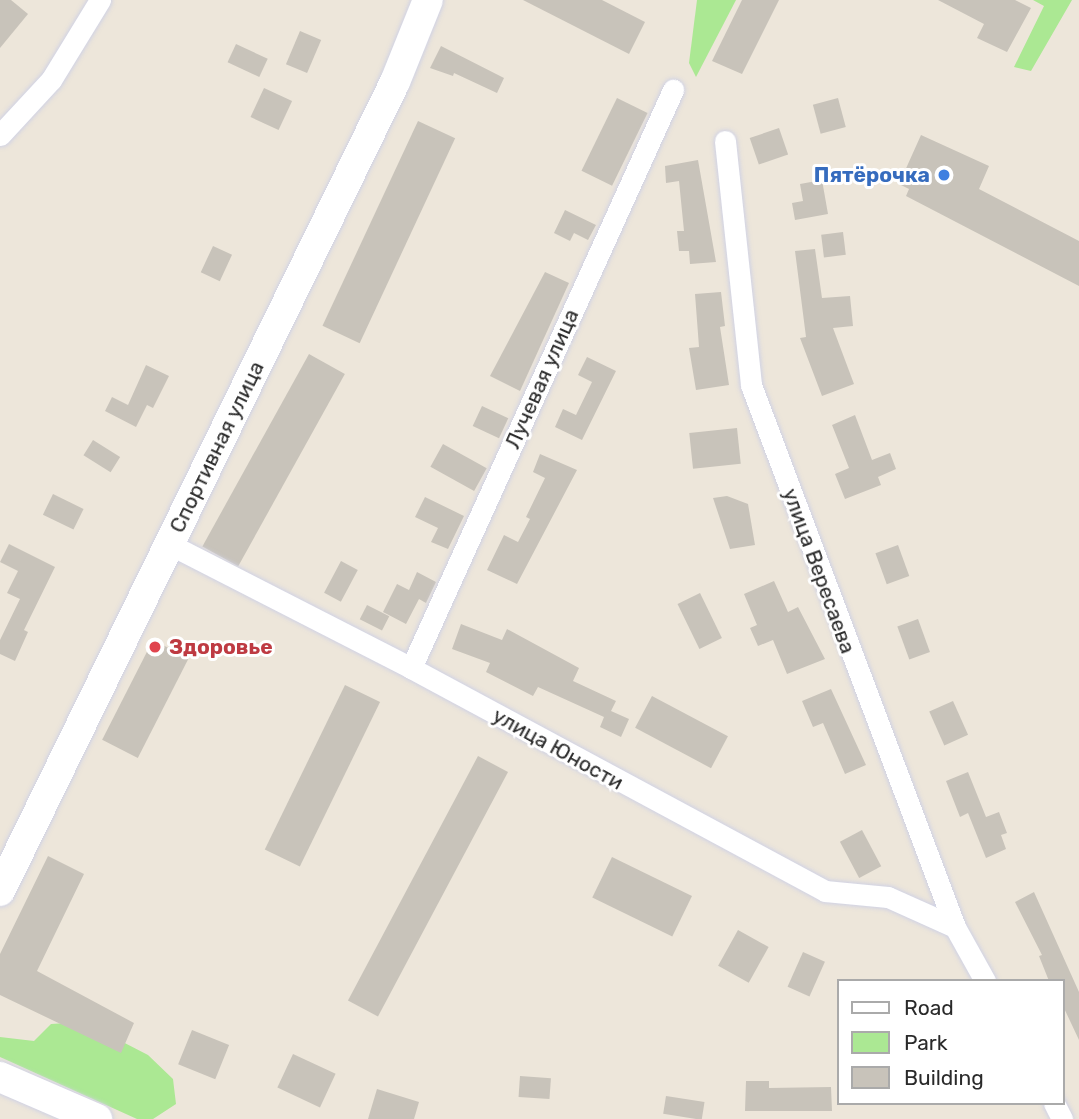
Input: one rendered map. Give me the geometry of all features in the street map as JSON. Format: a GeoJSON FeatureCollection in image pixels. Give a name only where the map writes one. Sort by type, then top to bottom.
{"type":"FeatureCollection","features":[{"type":"Feature","properties":{"kind":"street"},"geometry":{"type":"LineString","coordinates":[[0,135],[51,80],[100,0]]}},
{"type":"Feature","properties":{"kind":"street","name":"Спортивная улица"},"geometry":{"type":"LineString","coordinates":[[0,891],[395,82],[428,0]]}},
{"type":"Feature","properties":{"kind":"street","name":"Лучевая улица"},"geometry":{"type":"LineString","coordinates":[[411,668],[673,90]]}},
{"type":"Feature","properties":{"kind":"street","name":"улица Вересаева"},"geometry":{"type":"LineString","coordinates":[[725,141],[751,385],[955,928],[984,979]]}},
{"type":"Feature","properties":{"kind":"street","name":"улица Юности"},"geometry":{"type":"LineString","coordinates":[[169,544],[411,668],[825,891],[888,897],[955,928]]}},
{"type":"Feature","properties":{"kind":"street"},"geometry":{"type":"LineString","coordinates":[[0,1077],[97,1119]]}},
{"type":"Feature","properties":{"kind":"green space"},"geometry":{"type":"Polygon","coordinates":[[[697,0],[736,0],[696,77],[689,63],[697,0]]]}},
{"type":"Feature","properties":{"kind":"green space"},"geometry":{"type":"Polygon","coordinates":[[[1033,0],[1072,0],[1031,71],[1014,67],[1044,6],[1033,0]]]}},
{"type":"Feature","properties":{"kind":"green space"},"geometry":{"type":"Polygon","coordinates":[[[84,1022],[148,1055],[173,1079],[176,1104],[153,1119],[137,1119],[0,1057],[0,1037],[34,1041],[51,1024],[84,1022]]]}},
{"type":"Feature","properties":{"kind":"building"},"geometry":{"type":"Polygon","coordinates":[[[0,0],[11,0],[28,14],[0,48],[0,0]]]}},
{"type":"Feature","properties":{"kind":"building"},"geometry":{"type":"Polygon","coordinates":[[[523,0],[602,0],[645,22],[629,54],[523,0]]]}},
{"type":"Feature","properties":{"kind":"building"},"geometry":{"type":"Polygon","coordinates":[[[742,0],[779,0],[742,74],[712,61],[742,0]]]}},
{"type":"Feature","properties":{"kind":"building"},"geometry":{"type":"Polygon","coordinates":[[[938,0],[1015,0],[1031,8],[1007,52],[977,38],[984,24],[938,0]]]}},
{"type":"Feature","properties":{"kind":"building"},"geometry":{"type":"Polygon","coordinates":[[[300,31],[321,40],[307,73],[286,64],[300,31]]]}},
{"type":"Feature","properties":{"kind":"building"},"geometry":{"type":"Polygon","coordinates":[[[236,44],[268,59],[259,77],[228,62],[236,44]]]}},
{"type":"Feature","properties":{"kind":"building"},"geometry":{"type":"Polygon","coordinates":[[[441,46],[504,78],[497,93],[454,73],[453,76],[430,68],[441,46]]]}},
{"type":"Feature","properties":{"kind":"building"},"geometry":{"type":"Polygon","coordinates":[[[264,88],[292,101],[279,130],[250,117],[264,88]]]}},
{"type":"Feature","properties":{"kind":"building"},"geometry":{"type":"Polygon","coordinates":[[[617,98],[648,113],[612,186],[581,171],[617,98]]]}},
{"type":"Feature","properties":{"kind":"building"},"geometry":{"type":"Polygon","coordinates":[[[838,98],[846,127],[821,134],[813,105],[838,98]]]}},
{"type":"Feature","properties":{"kind":"building"},"geometry":{"type":"Polygon","coordinates":[[[418,121],[455,138],[360,343],[322,326],[418,121]]]}},
{"type":"Feature","properties":{"kind":"building"},"geometry":{"type":"Polygon","coordinates":[[[779,128],[788,154],[759,165],[750,138],[779,128]]]}},
{"type":"Feature","properties":{"kind":"building"},"geometry":{"type":"Polygon","coordinates":[[[921,135],[989,166],[979,189],[1079,241],[1079,286],[906,196],[909,189],[899,184],[921,135]]]}},
{"type":"Feature","properties":{"kind":"building"},"geometry":{"type":"Polygon","coordinates":[[[698,160],[716,262],[690,264],[689,251],[679,251],[677,231],[684,231],[679,181],[666,183],[665,166],[698,160]]]}},
{"type":"Feature","properties":{"kind":"building"},"geometry":{"type":"Polygon","coordinates":[[[822,180],[828,214],[795,220],[792,203],[803,201],[800,184],[822,180]]]}},
{"type":"Feature","properties":{"kind":"building"},"geometry":{"type":"Polygon","coordinates":[[[565,210],[596,225],[588,240],[574,233],[570,241],[554,233],[565,210]]]}},
{"type":"Feature","properties":{"kind":"building"},"geometry":{"type":"Polygon","coordinates":[[[843,232],[846,255],[824,258],[821,235],[843,232]]]}},
{"type":"Feature","properties":{"kind":"building"},"geometry":{"type":"Polygon","coordinates":[[[213,246],[232,255],[220,281],[201,272],[213,246]]]}},
{"type":"Feature","properties":{"kind":"building"},"geometry":{"type":"Polygon","coordinates":[[[815,249],[822,298],[850,296],[853,326],[833,328],[854,384],[822,396],[800,338],[806,337],[795,251],[815,249]]]}},
{"type":"Feature","properties":{"kind":"building"},"geometry":{"type":"Polygon","coordinates":[[[545,272],[569,283],[520,391],[490,376],[545,272]]]}},
{"type":"Feature","properties":{"kind":"building"},"geometry":{"type":"Polygon","coordinates":[[[721,292],[725,326],[720,327],[729,385],[696,390],[689,348],[699,347],[695,294],[721,292]]]}},
{"type":"Feature","properties":{"kind":"building"},"geometry":{"type":"Polygon","coordinates":[[[309,354],[345,374],[238,566],[202,546],[309,354]]]}},
{"type":"Feature","properties":{"kind":"building"},"geometry":{"type":"Polygon","coordinates":[[[587,357],[616,371],[582,440],[555,427],[563,409],[576,415],[592,382],[578,375],[587,357]]]}},
{"type":"Feature","properties":{"kind":"building"},"geometry":{"type":"Polygon","coordinates":[[[146,365],[169,376],[153,408],[147,405],[136,427],[105,411],[112,397],[128,405],[146,365]]]}},
{"type":"Feature","properties":{"kind":"building"},"geometry":{"type":"Polygon","coordinates":[[[482,406],[508,418],[499,438],[473,426],[482,406]]]}},
{"type":"Feature","properties":{"kind":"building"},"geometry":{"type":"Polygon","coordinates":[[[855,415],[872,460],[890,453],[896,469],[878,477],[881,485],[845,499],[835,474],[849,468],[832,425],[855,415]]]}},
{"type":"Feature","properties":{"kind":"building"},"geometry":{"type":"Polygon","coordinates":[[[737,428],[741,464],[693,469],[689,433],[737,428]]]}},
{"type":"Feature","properties":{"kind":"building"},"geometry":{"type":"Polygon","coordinates":[[[93,440],[120,457],[111,472],[83,455],[93,440]]]}},
{"type":"Feature","properties":{"kind":"building"},"geometry":{"type":"Polygon","coordinates":[[[443,444],[487,468],[474,491],[430,467],[443,444]]]}},
{"type":"Feature","properties":{"kind":"building"},"geometry":{"type":"Polygon","coordinates":[[[540,454],[577,470],[517,584],[487,570],[504,535],[518,542],[530,519],[526,517],[545,478],[533,472],[540,454]]]}},
{"type":"Feature","properties":{"kind":"building"},"geometry":{"type":"Polygon","coordinates":[[[53,494],[84,509],[73,530],[43,515],[53,494]]]}},
{"type":"Feature","properties":{"kind":"building"},"geometry":{"type":"Polygon","coordinates":[[[727,496],[748,504],[755,545],[730,549],[713,498],[727,496]]]}},
{"type":"Feature","properties":{"kind":"building"},"geometry":{"type":"Polygon","coordinates":[[[425,497],[464,516],[448,549],[431,542],[438,528],[415,517],[425,497]]]}},
{"type":"Feature","properties":{"kind":"building"},"geometry":{"type":"Polygon","coordinates":[[[9,544],[55,567],[24,630],[28,632],[15,661],[0,654],[0,640],[20,599],[7,593],[18,571],[0,562],[9,544]]]}},
{"type":"Feature","properties":{"kind":"building"},"geometry":{"type":"Polygon","coordinates":[[[898,545],[909,576],[887,584],[875,553],[898,545]]]}},
{"type":"Feature","properties":{"kind":"building"},"geometry":{"type":"Polygon","coordinates":[[[341,561],[358,570],[341,602],[324,593],[341,561]]]}},
{"type":"Feature","properties":{"kind":"building"},"geometry":{"type":"Polygon","coordinates":[[[417,572],[436,582],[426,603],[419,599],[406,624],[383,612],[397,584],[409,590],[417,572]]]}},
{"type":"Feature","properties":{"kind":"building"},"geometry":{"type":"Polygon","coordinates":[[[774,581],[788,612],[798,607],[825,659],[787,674],[773,640],[758,646],[750,628],[757,625],[744,594],[774,581]]]}},
{"type":"Feature","properties":{"kind":"building"},"geometry":{"type":"Polygon","coordinates":[[[700,593],[722,638],[699,649],[678,604],[700,593]]]}},
{"type":"Feature","properties":{"kind":"building"},"geometry":{"type":"Polygon","coordinates":[[[367,605],[389,616],[382,631],[360,619],[367,605]]]}},
{"type":"Feature","properties":{"kind":"building"},"geometry":{"type":"Polygon","coordinates":[[[918,619],[930,652],[909,659],[897,627],[918,619]]]}},
{"type":"Feature","properties":{"kind":"building"},"geometry":{"type":"Polygon","coordinates":[[[461,624],[502,640],[507,629],[579,668],[573,681],[616,701],[611,711],[629,719],[621,737],[600,727],[604,717],[538,687],[533,696],[486,672],[490,663],[452,649],[461,624]]]}},
{"type":"Feature","properties":{"kind":"building"},"geometry":{"type":"Polygon","coordinates":[[[153,640],[189,658],[138,758],[102,740],[153,640]]]}},
{"type":"Feature","properties":{"kind":"building"},"geometry":{"type":"Polygon","coordinates":[[[345,685],[380,702],[300,867],[265,849],[345,685]]]}},
{"type":"Feature","properties":{"kind":"building"},"geometry":{"type":"Polygon","coordinates":[[[831,689],[866,765],[845,774],[823,723],[813,727],[802,701],[831,689]]]}},
{"type":"Feature","properties":{"kind":"building"},"geometry":{"type":"Polygon","coordinates":[[[652,696],[728,736],[711,768],[635,728],[652,696]]]}},
{"type":"Feature","properties":{"kind":"building"},"geometry":{"type":"Polygon","coordinates":[[[953,701],[968,735],[944,745],[929,712],[953,701]]]}},
{"type":"Feature","properties":{"kind":"building"},"geometry":{"type":"Polygon","coordinates":[[[478,756],[508,772],[378,1017],[348,1001],[478,756]]]}},
{"type":"Feature","properties":{"kind":"building"},"geometry":{"type":"Polygon","coordinates":[[[968,772],[986,817],[999,812],[1007,833],[1001,835],[1006,849],[986,858],[968,813],[960,817],[946,781],[968,772]]]}},
{"type":"Feature","properties":{"kind":"building"},"geometry":{"type":"Polygon","coordinates":[[[862,830],[881,866],[859,878],[840,842],[862,830]]]}},
{"type":"Feature","properties":{"kind":"building"},"geometry":{"type":"Polygon","coordinates":[[[48,856],[84,874],[37,971],[134,1023],[121,1053],[0,995],[0,954],[48,856]]]}},
{"type":"Feature","properties":{"kind":"building"},"geometry":{"type":"Polygon","coordinates":[[[612,857],[692,896],[672,936],[592,897],[612,857]]]}},
{"type":"Feature","properties":{"kind":"building"},"geometry":{"type":"Polygon","coordinates":[[[1034,892],[1079,992],[1079,1040],[1065,1010],[1065,979],[1048,979],[1039,956],[1042,955],[1015,902],[1034,892]]]}},
{"type":"Feature","properties":{"kind":"building"},"geometry":{"type":"Polygon","coordinates":[[[738,930],[769,947],[749,983],[718,966],[738,930]]]}},
{"type":"Feature","properties":{"kind":"building"},"geometry":{"type":"Polygon","coordinates":[[[803,952],[825,962],[809,996],[788,987],[803,952]]]}},
{"type":"Feature","properties":{"kind":"building"},"geometry":{"type":"Polygon","coordinates":[[[192,1030],[229,1045],[215,1079],[178,1064],[192,1030]]]}},
{"type":"Feature","properties":{"kind":"building"},"geometry":{"type":"Polygon","coordinates":[[[293,1054],[336,1074],[320,1107],[277,1088],[293,1054]]]}},
{"type":"Feature","properties":{"kind":"building"},"geometry":{"type":"Polygon","coordinates":[[[520,1076],[551,1078],[549,1099],[519,1097],[520,1076]]]}},
{"type":"Feature","properties":{"kind":"building"},"geometry":{"type":"Polygon","coordinates":[[[746,1081],[769,1081],[769,1088],[831,1087],[832,1111],[745,1111],[746,1081]]]}},
{"type":"Feature","properties":{"kind":"building"},"geometry":{"type":"Polygon","coordinates":[[[377,1089],[419,1102],[414,1119],[368,1119],[377,1089]]]}},
{"type":"Feature","properties":{"kind":"building"},"geometry":{"type":"Polygon","coordinates":[[[666,1096],[705,1102],[702,1119],[663,1114],[666,1096]]]}},
{"type":"Feature","properties":{"kind":"place","name":"Пятёрочка"},"geometry":{"type":"Point","coordinates":[944,175]}},
{"type":"Feature","properties":{"kind":"place","name":"Здоровье"},"geometry":{"type":"Point","coordinates":[155,647]}}]}
